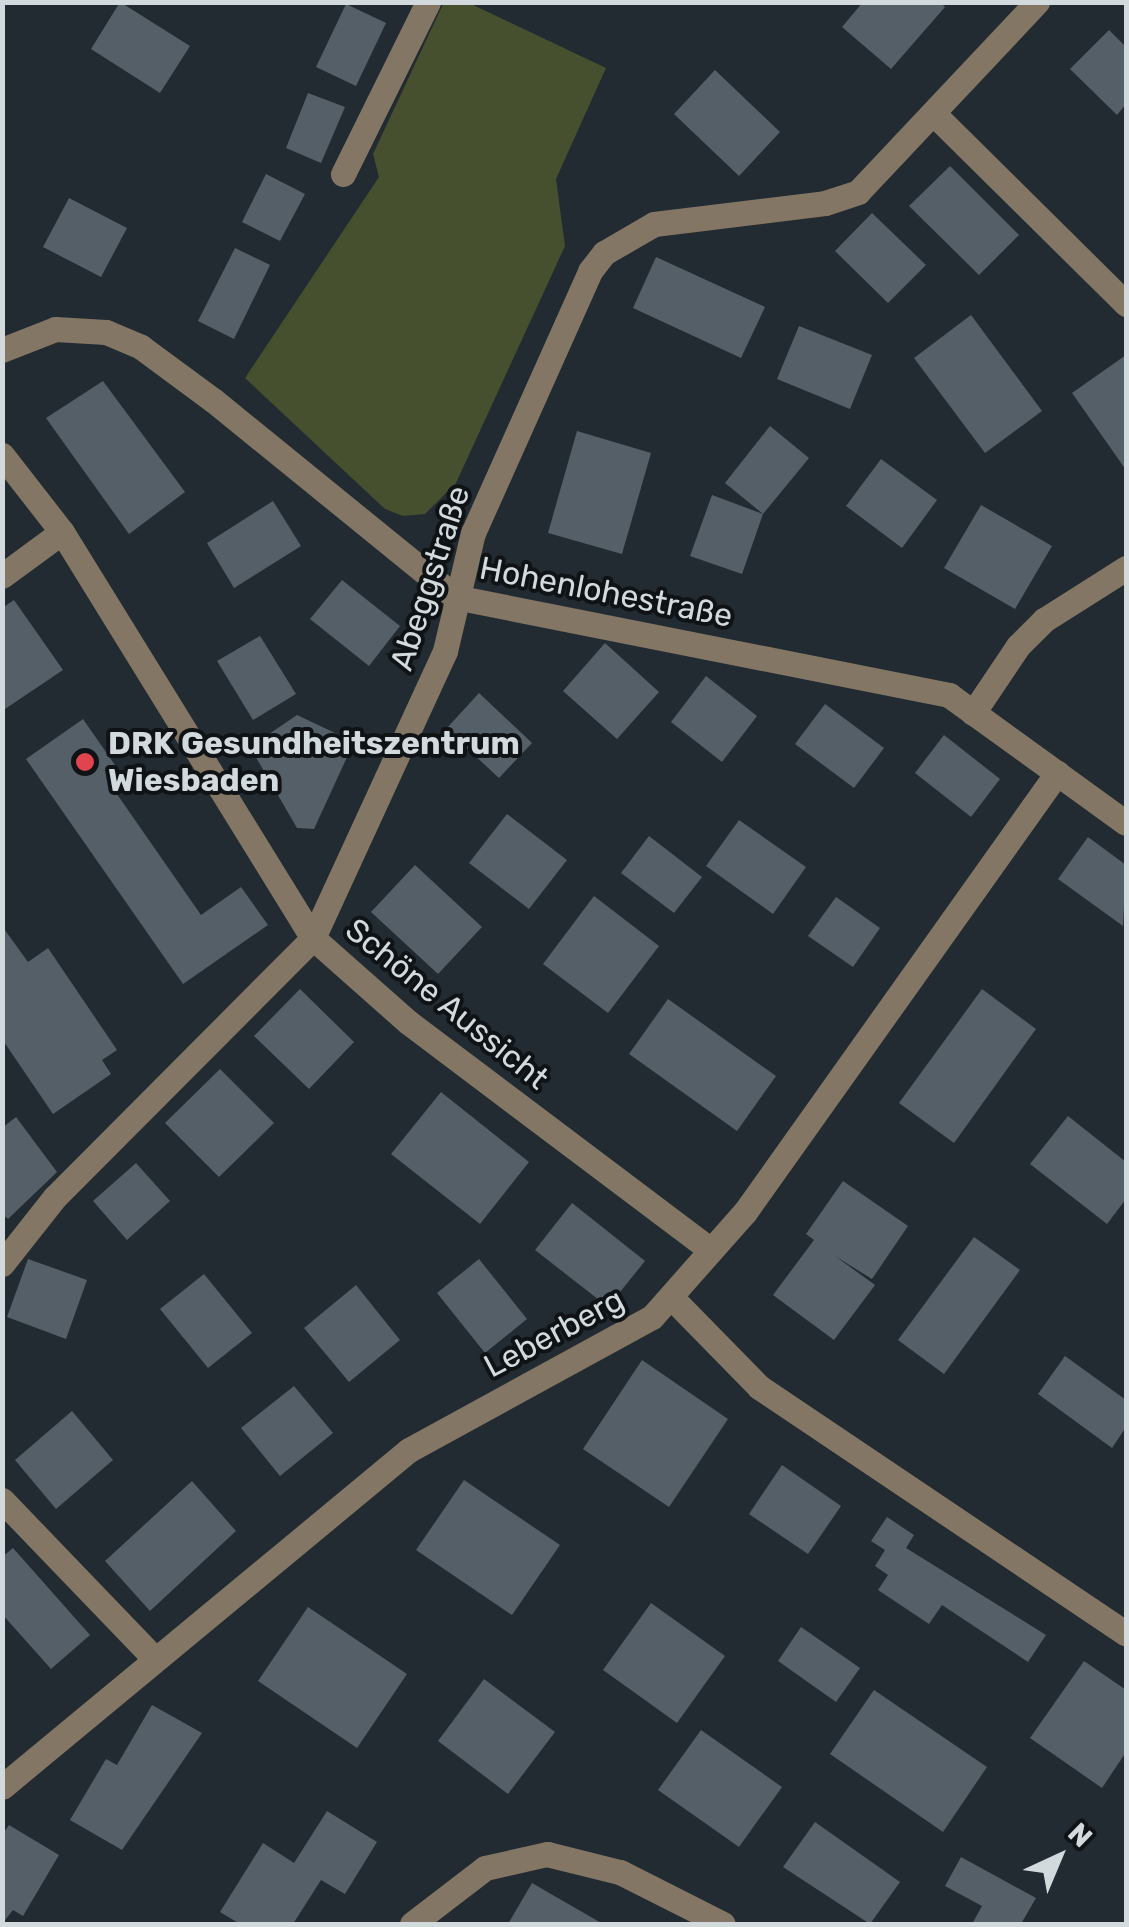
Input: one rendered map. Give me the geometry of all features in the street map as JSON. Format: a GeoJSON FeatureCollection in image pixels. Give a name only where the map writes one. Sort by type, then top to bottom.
{"type":"FeatureCollection","features":[{"type":"Feature","properties":{"kind":"street"},"geometry":{"type":"LineString","coordinates":[[343,174],[428,2]]}},
{"type":"Feature","properties":{"kind":"street","name":"Abeggstraße"},"geometry":{"type":"LineString","coordinates":[[2,1264],[55,1196],[313,938],[445,651],[473,533],[590,270],[604,253],[654,224],[825,203],[858,192],[935,115],[1037,2]]}},
{"type":"Feature","properties":{"kind":"street"},"geometry":{"type":"LineString","coordinates":[[935,115],[1126,304]]}},
{"type":"Feature","properties":{"kind":"street","name":"Hohenlohestraße"},"geometry":{"type":"LineString","coordinates":[[2,350],[55,329],[78,328],[141,346],[455,597],[916,685],[949,695],[1126,823]]}},
{"type":"Feature","properties":{"kind":"street","name":"Schöne Aussicht"},"geometry":{"type":"LineString","coordinates":[[2,455],[62,532],[313,938],[408,1022],[712,1250]]}},
{"type":"Feature","properties":{"kind":"street"},"geometry":{"type":"LineString","coordinates":[[2,576],[62,532]]}},
{"type":"Feature","properties":{"kind":"street"},"geometry":{"type":"LineString","coordinates":[[973,713],[1018,646],[1044,620],[1126,568]]}},
{"type":"Feature","properties":{"kind":"street","name":"Leberberg"},"geometry":{"type":"LineString","coordinates":[[2,1787],[409,1450],[630,1334],[672,1298],[712,1250],[1057,774]]}},
{"type":"Feature","properties":{"kind":"street"},"geometry":{"type":"LineString","coordinates":[[672,1298],[759,1387],[1126,1634]]}},
{"type":"Feature","properties":{"kind":"street"},"geometry":{"type":"LineString","coordinates":[[2,1500],[154,1658]]}},
{"type":"Feature","properties":{"kind":"street"},"geometry":{"type":"LineString","coordinates":[[412,1924],[485,1868],[547,1854],[620,1872],[722,1924]]}},
{"type":"Feature","properties":{"kind":"green space"},"geometry":{"type":"Polygon","coordinates":[[[444,2],[469,3],[606,68],[556,179],[565,246],[456,483],[425,514],[403,516],[385,509],[245,378],[379,177],[373,154],[444,2]]]}},
{"type":"Feature","properties":{"kind":"building"},"geometry":{"type":"Polygon","coordinates":[[[120,2],[190,46],[160,93],[91,49],[120,2]]]}},
{"type":"Feature","properties":{"kind":"building"},"geometry":{"type":"Polygon","coordinates":[[[863,2],[940,2],[945,7],[891,69],[842,27],[863,2]]]}},
{"type":"Feature","properties":{"kind":"building"},"geometry":{"type":"Polygon","coordinates":[[[346,4],[386,23],[356,86],[316,67],[346,4]]]}},
{"type":"Feature","properties":{"kind":"building"},"geometry":{"type":"Polygon","coordinates":[[[1109,30],[1126,47],[1126,104],[1117,115],[1070,69],[1109,30]]]}},
{"type":"Feature","properties":{"kind":"building"},"geometry":{"type":"Polygon","coordinates":[[[715,70],[780,132],[739,176],[674,114],[715,70]]]}},
{"type":"Feature","properties":{"kind":"building"},"geometry":{"type":"Polygon","coordinates":[[[308,93],[345,107],[321,163],[286,148],[308,93]]]}},
{"type":"Feature","properties":{"kind":"building"},"geometry":{"type":"Polygon","coordinates":[[[950,166],[1019,235],[979,275],[909,206],[950,166]]]}},
{"type":"Feature","properties":{"kind":"building"},"geometry":{"type":"Polygon","coordinates":[[[266,174],[305,194],[280,241],[242,222],[266,174]]]}},
{"type":"Feature","properties":{"kind":"building"},"geometry":{"type":"Polygon","coordinates":[[[69,198],[127,228],[101,277],[43,247],[69,198]]]}},
{"type":"Feature","properties":{"kind":"building"},"geometry":{"type":"Polygon","coordinates":[[[872,213],[926,265],[888,303],[835,251],[872,213]]]}},
{"type":"Feature","properties":{"kind":"building"},"geometry":{"type":"Polygon","coordinates":[[[235,248],[270,265],[234,339],[198,321],[235,248]]]}},
{"type":"Feature","properties":{"kind":"building"},"geometry":{"type":"Polygon","coordinates":[[[656,257],[765,307],[741,358],[633,308],[656,257]]]}},
{"type":"Feature","properties":{"kind":"building"},"geometry":{"type":"Polygon","coordinates":[[[971,315],[1042,411],[985,453],[914,358],[971,315]]]}},
{"type":"Feature","properties":{"kind":"building"},"geometry":{"type":"Polygon","coordinates":[[[799,326],[872,355],[850,409],[777,379],[799,326]]]}},
{"type":"Feature","properties":{"kind":"building"},"geometry":{"type":"Polygon","coordinates":[[[1126,355],[1126,470],[1072,393],[1126,355]]]}},
{"type":"Feature","properties":{"kind":"building"},"geometry":{"type":"Polygon","coordinates":[[[103,381],[185,492],[129,534],[46,418],[103,381]]]}},
{"type":"Feature","properties":{"kind":"building"},"geometry":{"type":"Polygon","coordinates":[[[770,426],[809,458],[763,514],[725,483],[770,426]]]}},
{"type":"Feature","properties":{"kind":"building"},"geometry":{"type":"Polygon","coordinates":[[[577,431],[651,453],[622,554],[548,533],[577,431]]]}},
{"type":"Feature","properties":{"kind":"building"},"geometry":{"type":"Polygon","coordinates":[[[881,459],[937,500],[902,548],[846,506],[881,459]]]}},
{"type":"Feature","properties":{"kind":"building"},"geometry":{"type":"Polygon","coordinates":[[[712,495],[763,514],[742,574],[690,556],[712,495]]]}},
{"type":"Feature","properties":{"kind":"building"},"geometry":{"type":"Polygon","coordinates":[[[273,501],[301,546],[234,588],[207,543],[273,501]]]}},
{"type":"Feature","properties":{"kind":"building"},"geometry":{"type":"Polygon","coordinates":[[[981,505],[1052,546],[1015,609],[944,568],[981,505]]]}},
{"type":"Feature","properties":{"kind":"building"},"geometry":{"type":"Polygon","coordinates":[[[342,580],[400,626],[369,666],[310,619],[342,580]]]}},
{"type":"Feature","properties":{"kind":"building"},"geometry":{"type":"Polygon","coordinates":[[[14,600],[63,670],[2,711],[2,608],[14,600]]]}},
{"type":"Feature","properties":{"kind":"building"},"geometry":{"type":"Polygon","coordinates":[[[260,636],[296,694],[253,720],[217,661],[260,636]]]}},
{"type":"Feature","properties":{"kind":"building"},"geometry":{"type":"Polygon","coordinates":[[[605,643],[659,692],[617,739],[563,691],[605,643]]]}},
{"type":"Feature","properties":{"kind":"building"},"geometry":{"type":"Polygon","coordinates":[[[706,676],[757,716],[722,762],[671,722],[706,676]]]}},
{"type":"Feature","properties":{"kind":"building"},"geometry":{"type":"Polygon","coordinates":[[[479,693],[532,743],[499,778],[446,729],[479,693]]]}},
{"type":"Feature","properties":{"kind":"building"},"geometry":{"type":"Polygon","coordinates":[[[825,704],[884,748],[854,788],[795,744],[825,704]]]}},
{"type":"Feature","properties":{"kind":"building"},"geometry":{"type":"Polygon","coordinates":[[[297,715],[354,742],[314,829],[297,828],[250,747],[297,715]]]}},
{"type":"Feature","properties":{"kind":"building"},"geometry":{"type":"Polygon","coordinates":[[[83,719],[124,778],[112,787],[201,915],[241,887],[268,925],[183,984],[26,759],[83,719]]]}},
{"type":"Feature","properties":{"kind":"building"},"geometry":{"type":"Polygon","coordinates":[[[944,735],[1000,779],[971,817],[915,773],[944,735]]]}},
{"type":"Feature","properties":{"kind":"building"},"geometry":{"type":"Polygon","coordinates":[[[507,814],[567,860],[529,909],[469,863],[507,814]]]}},
{"type":"Feature","properties":{"kind":"building"},"geometry":{"type":"Polygon","coordinates":[[[739,820],[806,867],[773,914],[706,866],[739,820]]]}},
{"type":"Feature","properties":{"kind":"building"},"geometry":{"type":"Polygon","coordinates":[[[649,836],[702,877],[674,913],[621,873],[649,836]]]}},
{"type":"Feature","properties":{"kind":"building"},"geometry":{"type":"Polygon","coordinates":[[[1088,837],[1126,865],[1123,926],[1058,879],[1088,837]]]}},
{"type":"Feature","properties":{"kind":"building"},"geometry":{"type":"Polygon","coordinates":[[[415,865],[482,927],[438,974],[371,912],[415,865]]]}},
{"type":"Feature","properties":{"kind":"building"},"geometry":{"type":"Polygon","coordinates":[[[594,896],[659,946],[608,1013],[543,964],[594,896]]]}},
{"type":"Feature","properties":{"kind":"building"},"geometry":{"type":"Polygon","coordinates":[[[836,897],[880,928],[853,967],[808,936],[836,897]]]}},
{"type":"Feature","properties":{"kind":"building"},"geometry":{"type":"Polygon","coordinates":[[[2,926],[28,962],[48,948],[117,1050],[102,1060],[111,1074],[53,1114],[2,1039],[2,926]]]}},
{"type":"Feature","properties":{"kind":"building"},"geometry":{"type":"Polygon","coordinates":[[[300,989],[354,1042],[309,1089],[254,1036],[300,989]]]}},
{"type":"Feature","properties":{"kind":"building"},"geometry":{"type":"Polygon","coordinates":[[[982,989],[1036,1029],[954,1143],[899,1103],[982,989]]]}},
{"type":"Feature","properties":{"kind":"building"},"geometry":{"type":"Polygon","coordinates":[[[668,999],[776,1076],[737,1131],[629,1054],[668,999]]]}},
{"type":"Feature","properties":{"kind":"building"},"geometry":{"type":"Polygon","coordinates":[[[220,1069],[274,1123],[219,1177],[165,1123],[220,1069]]]}},
{"type":"Feature","properties":{"kind":"building"},"geometry":{"type":"Polygon","coordinates":[[[441,1092],[529,1162],[480,1224],[391,1154],[441,1092]]]}},
{"type":"Feature","properties":{"kind":"building"},"geometry":{"type":"Polygon","coordinates":[[[1068,1116],[1126,1162],[1126,1199],[1107,1224],[1030,1164],[1068,1116]]]}},
{"type":"Feature","properties":{"kind":"building"},"geometry":{"type":"Polygon","coordinates":[[[16,1117],[57,1172],[8,1219],[2,1214],[2,1128],[16,1117]]]}},
{"type":"Feature","properties":{"kind":"building"},"geometry":{"type":"Polygon","coordinates":[[[136,1163],[170,1201],[127,1240],[93,1201],[136,1163]]]}},
{"type":"Feature","properties":{"kind":"building"},"geometry":{"type":"Polygon","coordinates":[[[843,1181],[908,1226],[872,1279],[835,1256],[875,1285],[834,1340],[773,1295],[814,1240],[806,1234],[843,1181]]]}},
{"type":"Feature","properties":{"kind":"building"},"geometry":{"type":"Polygon","coordinates":[[[572,1203],[645,1261],[608,1307],[535,1250],[572,1203]]]}},
{"type":"Feature","properties":{"kind":"building"},"geometry":{"type":"Polygon","coordinates":[[[974,1237],[1020,1270],[944,1374],[898,1340],[974,1237]]]}},
{"type":"Feature","properties":{"kind":"building"},"geometry":{"type":"Polygon","coordinates":[[[28,1259],[87,1280],[66,1339],[7,1317],[28,1259]]]}},
{"type":"Feature","properties":{"kind":"building"},"geometry":{"type":"Polygon","coordinates":[[[479,1259],[527,1319],[485,1353],[437,1293],[479,1259]]]}},
{"type":"Feature","properties":{"kind":"building"},"geometry":{"type":"Polygon","coordinates":[[[204,1274],[252,1333],[208,1368],[160,1309],[204,1274]]]}},
{"type":"Feature","properties":{"kind":"building"},"geometry":{"type":"Polygon","coordinates":[[[356,1285],[400,1340],[349,1382],[304,1328],[356,1285]]]}},
{"type":"Feature","properties":{"kind":"building"},"geometry":{"type":"Polygon","coordinates":[[[1065,1356],[1126,1400],[1126,1427],[1112,1448],[1038,1394],[1065,1356]]]}},
{"type":"Feature","properties":{"kind":"building"},"geometry":{"type":"Polygon","coordinates":[[[642,1360],[728,1419],[669,1507],[583,1449],[642,1360]]]}},
{"type":"Feature","properties":{"kind":"building"},"geometry":{"type":"Polygon","coordinates":[[[294,1386],[333,1433],[280,1476],[241,1428],[294,1386]]]}},
{"type":"Feature","properties":{"kind":"building"},"geometry":{"type":"Polygon","coordinates":[[[72,1411],[113,1460],[56,1509],[15,1460],[72,1411]]]}},
{"type":"Feature","properties":{"kind":"building"},"geometry":{"type":"Polygon","coordinates":[[[782,1465],[841,1506],[808,1554],[749,1514],[782,1465]]]}},
{"type":"Feature","properties":{"kind":"building"},"geometry":{"type":"Polygon","coordinates":[[[464,1480],[560,1545],[512,1615],[416,1550],[464,1480]]]}},
{"type":"Feature","properties":{"kind":"building"},"geometry":{"type":"Polygon","coordinates":[[[192,1481],[236,1531],[150,1611],[105,1561],[192,1481]]]}},
{"type":"Feature","properties":{"kind":"building"},"geometry":{"type":"Polygon","coordinates":[[[887,1517],[914,1535],[906,1548],[1046,1635],[1028,1662],[942,1605],[929,1624],[878,1590],[888,1575],[875,1566],[885,1550],[871,1541],[887,1517]]]}},
{"type":"Feature","properties":{"kind":"building"},"geometry":{"type":"Polygon","coordinates":[[[13,1548],[90,1635],[51,1669],[2,1614],[2,1557],[13,1548]]]}},
{"type":"Feature","properties":{"kind":"building"},"geometry":{"type":"Polygon","coordinates":[[[651,1603],[725,1656],[677,1723],[603,1670],[651,1603]]]}},
{"type":"Feature","properties":{"kind":"building"},"geometry":{"type":"Polygon","coordinates":[[[308,1607],[407,1674],[357,1748],[258,1681],[308,1607]]]}},
{"type":"Feature","properties":{"kind":"building"},"geometry":{"type":"Polygon","coordinates":[[[801,1627],[860,1668],[836,1702],[778,1661],[801,1627]]]}},
{"type":"Feature","properties":{"kind":"building"},"geometry":{"type":"Polygon","coordinates":[[[1084,1661],[1126,1690],[1126,1752],[1102,1788],[1030,1738],[1084,1661]]]}},
{"type":"Feature","properties":{"kind":"building"},"geometry":{"type":"Polygon","coordinates":[[[484,1679],[555,1732],[508,1794],[438,1741],[484,1679]]]}},
{"type":"Feature","properties":{"kind":"building"},"geometry":{"type":"Polygon","coordinates":[[[874,1690],[987,1767],[943,1832],[830,1754],[874,1690]]]}},
{"type":"Feature","properties":{"kind":"building"},"geometry":{"type":"Polygon","coordinates":[[[152,1705],[202,1733],[122,1850],[70,1820],[106,1759],[117,1765],[152,1705]]]}},
{"type":"Feature","properties":{"kind":"building"},"geometry":{"type":"Polygon","coordinates":[[[701,1730],[782,1787],[739,1847],[658,1790],[701,1730]]]}},
{"type":"Feature","properties":{"kind":"building"},"geometry":{"type":"Polygon","coordinates":[[[327,1811],[377,1842],[345,1894],[321,1880],[293,1924],[240,1924],[220,1912],[263,1843],[294,1863],[327,1811]]]}},
{"type":"Feature","properties":{"kind":"building"},"geometry":{"type":"Polygon","coordinates":[[[815,1822],[900,1882],[870,1924],[783,1867],[815,1822]]]}},
{"type":"Feature","properties":{"kind":"building"},"geometry":{"type":"Polygon","coordinates":[[[9,1825],[59,1855],[23,1916],[13,1910],[2,1924],[2,1835],[9,1825]]]}},
{"type":"Feature","properties":{"kind":"building"},"geometry":{"type":"Polygon","coordinates":[[[961,1857],[1036,1898],[1021,1924],[972,1924],[982,1906],[945,1886],[961,1857]]]}},
{"type":"Feature","properties":{"kind":"building"},"geometry":{"type":"Polygon","coordinates":[[[532,1883],[603,1924],[508,1924],[532,1883]]]}},
{"type":"Feature","properties":{"kind":"place","name":"DRK Gesundheitszentrum Wiesbaden"},"geometry":{"type":"Point","coordinates":[85,762]}}]}
